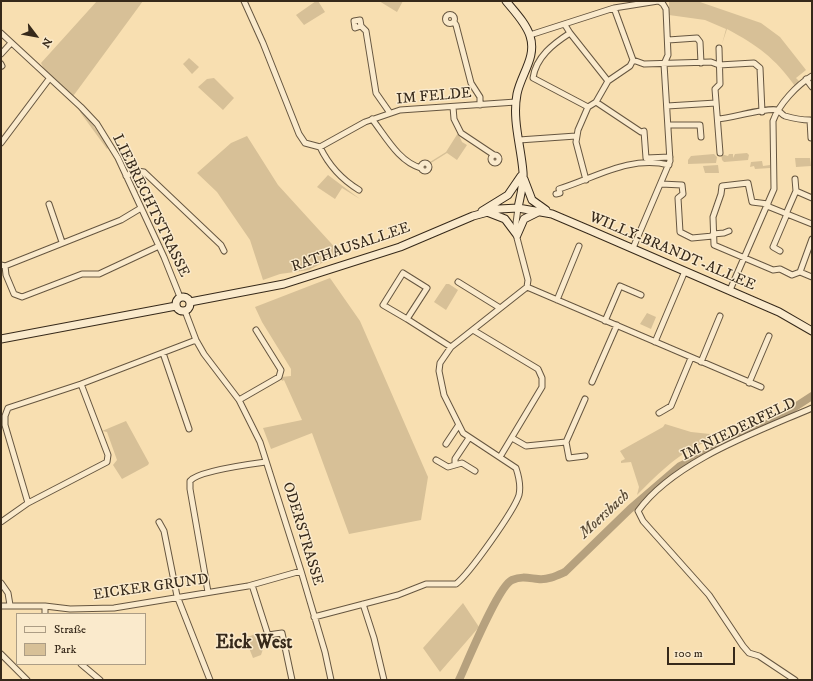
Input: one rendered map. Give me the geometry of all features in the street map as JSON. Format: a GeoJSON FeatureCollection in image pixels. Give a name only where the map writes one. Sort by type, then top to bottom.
{"type":"FeatureCollection","features":[{"type":"Feature","properties":{"kind":"street"},"geometry":{"type":"LineString","coordinates":[[244,1],[263,42],[299,134],[305,144],[320,147],[330,165],[348,184],[359,190]]}},
{"type":"Feature","properties":{"kind":"street"},"geometry":{"type":"LineString","coordinates":[[506,1],[523,23],[530,35],[531,54],[518,90],[516,102],[523,174],[532,200],[552,214]]}},
{"type":"Feature","properties":{"kind":"street"},"geometry":{"type":"LineString","coordinates":[[530,35],[614,8],[660,2],[666,10],[668,55],[664,64],[670,157],[669,165],[633,248]]}},
{"type":"Feature","properties":{"kind":"street"},"geometry":{"type":"LineString","coordinates":[[586,180],[576,136],[588,106],[596,102],[608,81],[630,66],[633,60],[614,8]]}},
{"type":"Feature","properties":{"kind":"street"},"geometry":{"type":"LineString","coordinates":[[454,22],[471,83],[480,97],[480,105]]}},
{"type":"Feature","properties":{"kind":"street"},"geometry":{"type":"LineString","coordinates":[[565,25],[608,81]]}},
{"type":"Feature","properties":{"kind":"street"},"geometry":{"type":"LineString","coordinates":[[361,26],[366,31],[368,37],[376,93],[390,113]]}},
{"type":"Feature","properties":{"kind":"street","name":"LIEBRECHTSTRASSE"},"geometry":{"type":"LineString","coordinates":[[1,33],[81,107],[97,124],[142,208],[180,297]]}},
{"type":"Feature","properties":{"kind":"street"},"geometry":{"type":"LineString","coordinates":[[570,33],[552,44],[535,68],[533,78],[588,106]]}},
{"type":"Feature","properties":{"kind":"street"},"geometry":{"type":"LineString","coordinates":[[668,40],[697,38],[700,42],[701,63]]}},
{"type":"Feature","properties":{"kind":"street"},"geometry":{"type":"LineString","coordinates":[[1,54],[11,42]]}},
{"type":"Feature","properties":{"kind":"street"},"geometry":{"type":"LineString","coordinates":[[719,48],[720,84],[715,89],[720,153]]}},
{"type":"Feature","properties":{"kind":"street"},"geometry":{"type":"LineString","coordinates":[[633,60],[644,64],[711,62],[720,65],[754,64],[760,68],[762,112]]}},
{"type":"Feature","properties":{"kind":"street"},"geometry":{"type":"LineString","coordinates":[[730,290],[768,205],[774,185],[773,121],[778,110],[806,79],[812,76]]}},
{"type":"Feature","properties":{"kind":"street"},"geometry":{"type":"LineString","coordinates":[[1,143],[49,79]]}},
{"type":"Feature","properties":{"kind":"street"},"geometry":{"type":"LineString","coordinates":[[806,79],[812,87]]}},
{"type":"Feature","properties":{"kind":"street","name":"IM FELDE"},"geometry":{"type":"LineString","coordinates":[[320,147],[372,120],[400,110],[516,102]]}},
{"type":"Feature","properties":{"kind":"street"},"geometry":{"type":"LineString","coordinates":[[596,102],[641,132],[644,132],[646,158],[670,157]]}},
{"type":"Feature","properties":{"kind":"street"},"geometry":{"type":"LineString","coordinates":[[667,106],[716,103]]}},
{"type":"Feature","properties":{"kind":"street"},"geometry":{"type":"LineString","coordinates":[[453,107],[454,119],[461,133],[494,155]]}},
{"type":"Feature","properties":{"kind":"street"},"geometry":{"type":"LineString","coordinates":[[718,119],[732,118],[740,114],[778,110]]}},
{"type":"Feature","properties":{"kind":"street"},"geometry":{"type":"LineString","coordinates":[[778,110],[784,116],[810,120],[810,138],[812,138]]}},
{"type":"Feature","properties":{"kind":"street"},"geometry":{"type":"LineString","coordinates":[[372,120],[398,154],[413,166],[421,168]]}},
{"type":"Feature","properties":{"kind":"street"},"geometry":{"type":"LineString","coordinates":[[668,125],[700,125],[701,136]]}},
{"type":"Feature","properties":{"kind":"street"},"geometry":{"type":"LineString","coordinates":[[519,140],[576,136]]}},
{"type":"Feature","properties":{"kind":"street"},"geometry":{"type":"LineString","coordinates":[[556,194],[560,193],[559,189],[586,180],[615,167],[657,162],[669,165]]}},
{"type":"Feature","properties":{"kind":"street"},"geometry":{"type":"LineString","coordinates":[[126,176],[137,171],[144,172],[221,245],[224,251]]}},
{"type":"Feature","properties":{"kind":"street"},"geometry":{"type":"LineString","coordinates":[[314,617],[398,595],[426,584],[450,585],[463,578],[514,506],[519,496],[519,476],[516,468],[469,438],[458,426],[444,395],[439,371],[440,363],[451,347],[527,287],[528,280],[517,235],[516,223],[523,174]]}},
{"type":"Feature","properties":{"kind":"street"},"geometry":{"type":"LineString","coordinates":[[473,216],[508,195],[515,188],[523,174]]}},
{"type":"Feature","properties":{"kind":"street"},"geometry":{"type":"LineString","coordinates":[[780,251],[773,247],[796,191],[795,179]]}},
{"type":"Feature","properties":{"kind":"street"},"geometry":{"type":"LineString","coordinates":[[812,224],[768,205],[752,202],[748,183],[722,186],[721,194],[713,217],[714,245],[773,270],[780,269],[792,275],[800,272],[812,278]]}},
{"type":"Feature","properties":{"kind":"street"},"geometry":{"type":"LineString","coordinates":[[661,184],[682,185],[683,194],[678,198],[680,232],[692,238],[724,233],[729,230]]}},
{"type":"Feature","properties":{"kind":"street"},"geometry":{"type":"LineString","coordinates":[[796,191],[812,198]]}},
{"type":"Feature","properties":{"kind":"street"},"geometry":{"type":"LineString","coordinates":[[48,204],[62,242]]}},
{"type":"Feature","properties":{"kind":"street"},"geometry":{"type":"LineString","coordinates":[[142,208],[121,220],[3,265],[14,294],[22,297],[82,274],[99,274],[159,246]]}},
{"type":"Feature","properties":{"kind":"street","name":"RATHAUSALLEE"},"geometry":{"type":"LineString","coordinates":[[190,302],[262,290],[291,282],[400,246],[473,216],[506,208],[518,208]]}},
{"type":"Feature","properties":{"kind":"street","name":"WILLY-BRANDT-ALLEE"},"geometry":{"type":"LineString","coordinates":[[518,208],[552,214],[730,290],[787,316],[812,331]]}},
{"type":"Feature","properties":{"kind":"street"},"geometry":{"type":"LineString","coordinates":[[517,235],[520,225],[526,217],[540,211]]}},
{"type":"Feature","properties":{"kind":"street"},"geometry":{"type":"LineString","coordinates":[[487,212],[506,219],[517,235]]}},
{"type":"Feature","properties":{"kind":"street"},"geometry":{"type":"LineString","coordinates":[[800,272],[812,240]]}},
{"type":"Feature","properties":{"kind":"street"},"geometry":{"type":"LineString","coordinates":[[557,300],[580,246]]}},
{"type":"Feature","properties":{"kind":"street"},"geometry":{"type":"LineString","coordinates":[[655,342],[685,271]]}},
{"type":"Feature","properties":{"kind":"street"},"geometry":{"type":"LineString","coordinates":[[407,320],[426,288],[403,273],[383,305],[407,320],[451,347]]}},
{"type":"Feature","properties":{"kind":"street"},"geometry":{"type":"LineString","coordinates":[[458,282],[500,308]]}},
{"type":"Feature","properties":{"kind":"street"},"geometry":{"type":"LineString","coordinates":[[605,321],[620,286],[641,295]]}},
{"type":"Feature","properties":{"kind":"street"},"geometry":{"type":"LineString","coordinates":[[527,287],[761,387]]}},
{"type":"Feature","properties":{"kind":"street"},"geometry":{"type":"LineString","coordinates":[[180,297],[186,297],[190,302],[189,309],[185,311],[180,311],[176,306],[176,301],[180,297]]}},
{"type":"Feature","properties":{"kind":"street"},"geometry":{"type":"LineString","coordinates":[[1,338],[176,306]]}},
{"type":"Feature","properties":{"kind":"street","name":"ODERSTRASSE"},"geometry":{"type":"LineString","coordinates":[[185,311],[196,340],[204,354],[217,368],[240,400],[258,436],[301,571],[325,652],[331,680]]}},
{"type":"Feature","properties":{"kind":"street"},"geometry":{"type":"LineString","coordinates":[[701,362],[720,316]]}},
{"type":"Feature","properties":{"kind":"street"},"geometry":{"type":"LineString","coordinates":[[592,382],[617,326]]}},
{"type":"Feature","properties":{"kind":"street"},"geometry":{"type":"LineString","coordinates":[[240,400],[279,377],[281,373],[281,370],[256,330]]}},
{"type":"Feature","properties":{"kind":"street"},"geometry":{"type":"LineString","coordinates":[[473,330],[538,369],[542,378],[542,387],[500,457]]}},
{"type":"Feature","properties":{"kind":"street"},"geometry":{"type":"LineString","coordinates":[[749,383],[769,336]]}},
{"type":"Feature","properties":{"kind":"street"},"geometry":{"type":"LineString","coordinates":[[1,410],[81,384],[163,354],[196,340]]}},
{"type":"Feature","properties":{"kind":"street"},"geometry":{"type":"LineString","coordinates":[[163,354],[189,429]]}},
{"type":"Feature","properties":{"kind":"street"},"geometry":{"type":"LineString","coordinates":[[659,413],[671,406],[691,358]]}},
{"type":"Feature","properties":{"kind":"street"},"geometry":{"type":"LineString","coordinates":[[1,522],[28,503],[106,462],[108,455],[81,384]]}},
{"type":"Feature","properties":{"kind":"street"},"geometry":{"type":"LineString","coordinates":[[585,398],[566,442],[568,458],[585,456]]}},
{"type":"Feature","properties":{"kind":"street"},"geometry":{"type":"LineString","coordinates":[[8,408],[5,416],[5,425],[28,503]]}},
{"type":"Feature","properties":{"kind":"street","name":"IM NIEDERFELD"},"geometry":{"type":"LineString","coordinates":[[795,680],[760,656],[749,653],[709,595],[643,521],[638,511],[663,485],[687,467],[740,440],[812,408]]}},
{"type":"Feature","properties":{"kind":"street"},"geometry":{"type":"LineString","coordinates":[[446,444],[458,426]]}},
{"type":"Feature","properties":{"kind":"street"},"geometry":{"type":"LineString","coordinates":[[455,465],[455,459],[469,438]]}},
{"type":"Feature","properties":{"kind":"street"},"geometry":{"type":"LineString","coordinates":[[512,438],[526,446],[566,442]]}},
{"type":"Feature","properties":{"kind":"street"},"geometry":{"type":"LineString","coordinates":[[436,460],[448,467],[462,463],[474,471]]}},
{"type":"Feature","properties":{"kind":"street"},"geometry":{"type":"LineString","coordinates":[[208,592],[190,489],[190,481],[195,476],[228,468],[266,462]]}},
{"type":"Feature","properties":{"kind":"street"},"geometry":{"type":"LineString","coordinates":[[159,522],[164,531],[178,596],[210,680]]}},
{"type":"Feature","properties":{"kind":"street","name":"EICKER GRUND"},"geometry":{"type":"LineString","coordinates":[[1,606],[45,606],[70,609],[114,608],[252,584],[301,571]]}},
{"type":"Feature","properties":{"kind":"street"},"geometry":{"type":"LineString","coordinates":[[1,583],[8,592],[10,605]]}},
{"type":"Feature","properties":{"kind":"street"},"geometry":{"type":"LineString","coordinates":[[252,584],[268,635],[282,633],[292,680]]}},
{"type":"Feature","properties":{"kind":"street"},"geometry":{"type":"LineString","coordinates":[[363,604],[374,638],[384,680]]}},
{"type":"Feature","properties":{"kind":"street"},"geometry":{"type":"LineString","coordinates":[[45,606],[45,613]]}},
{"type":"Feature","properties":{"kind":"street"},"geometry":{"type":"LineString","coordinates":[[1,654],[27,680]]}},
{"type":"Feature","properties":{"kind":"street"},"geometry":{"type":"LineString","coordinates":[[82,665],[100,680]]}},
{"type":"Feature","properties":{"kind":"green space"},"geometry":{"type":"Polygon","coordinates":[[[97,1],[143,1],[71,99],[49,79],[41,63],[97,1]]]}},
{"type":"Feature","properties":{"kind":"green space"},"geometry":{"type":"Polygon","coordinates":[[[318,1],[325,12],[304,25],[296,15],[318,1]]]}},
{"type":"Feature","properties":{"kind":"green space"},"geometry":{"type":"Polygon","coordinates":[[[379,1],[403,1],[397,12],[379,1]]]}},
{"type":"Feature","properties":{"kind":"green space"},"geometry":{"type":"Polygon","coordinates":[[[669,1],[700,2],[761,23],[780,37],[806,70],[796,78],[799,81],[795,86],[773,60],[738,35],[727,29],[722,44],[726,29],[705,20],[669,15],[669,1]]]}},
{"type":"Feature","properties":{"kind":"green space"},"geometry":{"type":"Polygon","coordinates":[[[189,58],[199,67],[192,74],[183,64],[189,58]]]}},
{"type":"Feature","properties":{"kind":"green space"},"geometry":{"type":"Polygon","coordinates":[[[214,78],[234,98],[223,110],[198,87],[207,79],[214,78]]]}},
{"type":"Feature","properties":{"kind":"green space"},"geometry":{"type":"Polygon","coordinates":[[[82,110],[109,147],[107,149],[80,112],[82,110]]]}},
{"type":"Feature","properties":{"kind":"green space"},"geometry":{"type":"Polygon","coordinates":[[[458,133],[462,142],[467,145],[457,160],[447,153],[431,163],[430,162],[446,152],[458,133]]]}},
{"type":"Feature","properties":{"kind":"green space"},"geometry":{"type":"Polygon","coordinates":[[[247,136],[278,185],[340,253],[309,270],[280,274],[263,280],[250,240],[217,192],[197,173],[231,143],[247,136]]]}},
{"type":"Feature","properties":{"kind":"green space"},"geometry":{"type":"Polygon","coordinates":[[[747,153],[749,155],[748,160],[724,162],[721,154],[728,156],[729,154],[733,154],[733,158],[735,154],[747,153]]]}},
{"type":"Feature","properties":{"kind":"green space"},"geometry":{"type":"Polygon","coordinates":[[[714,154],[717,157],[716,163],[688,164],[688,160],[691,156],[714,154]]]}},
{"type":"Feature","properties":{"kind":"green space"},"geometry":{"type":"Polygon","coordinates":[[[795,158],[810,158],[811,166],[796,167],[795,158]]]}},
{"type":"Feature","properties":{"kind":"green space"},"geometry":{"type":"Polygon","coordinates":[[[762,161],[763,166],[770,165],[770,168],[755,169],[754,166],[750,167],[751,162],[762,161]]]}},
{"type":"Feature","properties":{"kind":"green space"},"geometry":{"type":"Polygon","coordinates":[[[718,165],[719,173],[705,173],[703,166],[687,167],[718,165]]]}},
{"type":"Feature","properties":{"kind":"green space"},"geometry":{"type":"Polygon","coordinates":[[[328,175],[360,199],[342,188],[335,199],[317,187],[328,175]]]}},
{"type":"Feature","properties":{"kind":"green space"},"geometry":{"type":"Polygon","coordinates":[[[330,278],[360,321],[428,477],[421,520],[349,534],[312,433],[271,449],[263,428],[302,420],[284,380],[282,381],[281,377],[291,376],[291,369],[262,322],[255,307],[330,278]]]}},
{"type":"Feature","properties":{"kind":"green space"},"geometry":{"type":"Polygon","coordinates":[[[446,284],[449,284],[458,290],[446,310],[434,302],[446,284]]]}},
{"type":"Feature","properties":{"kind":"green space"},"geometry":{"type":"Polygon","coordinates":[[[647,313],[656,317],[651,329],[640,324],[647,313]]]}},
{"type":"Feature","properties":{"kind":"green space"},"geometry":{"type":"Polygon","coordinates":[[[126,421],[149,463],[148,465],[122,479],[113,465],[117,460],[107,432],[102,431],[126,421]]]}},
{"type":"Feature","properties":{"kind":"green space"},"geometry":{"type":"Polygon","coordinates":[[[665,424],[691,432],[710,434],[711,440],[680,456],[662,470],[637,495],[639,487],[631,462],[621,463],[621,461],[625,459],[620,451],[663,427],[665,424]]]}},
{"type":"Feature","properties":{"kind":"green space"},"geometry":{"type":"Polygon","coordinates":[[[463,603],[479,627],[440,672],[423,648],[463,603]]]}},
{"type":"Feature","properties":{"kind":"green space"},"geometry":{"type":"Polygon","coordinates":[[[258,633],[264,646],[261,655],[253,658],[245,638],[258,633]]]}},
{"type":"Feature","properties":{"kind":"waterway","name":"Moersbach"},"geometry":{"type":"LineString","coordinates":[[459,680],[491,610],[506,585],[512,580],[522,578],[545,579],[565,572],[630,509],[680,466],[775,420],[812,396]]}},
{"type":"Feature","properties":{"kind":"district","name":"Eick West"},"geometry":{"type":"Point","coordinates":[254,644]}}]}
